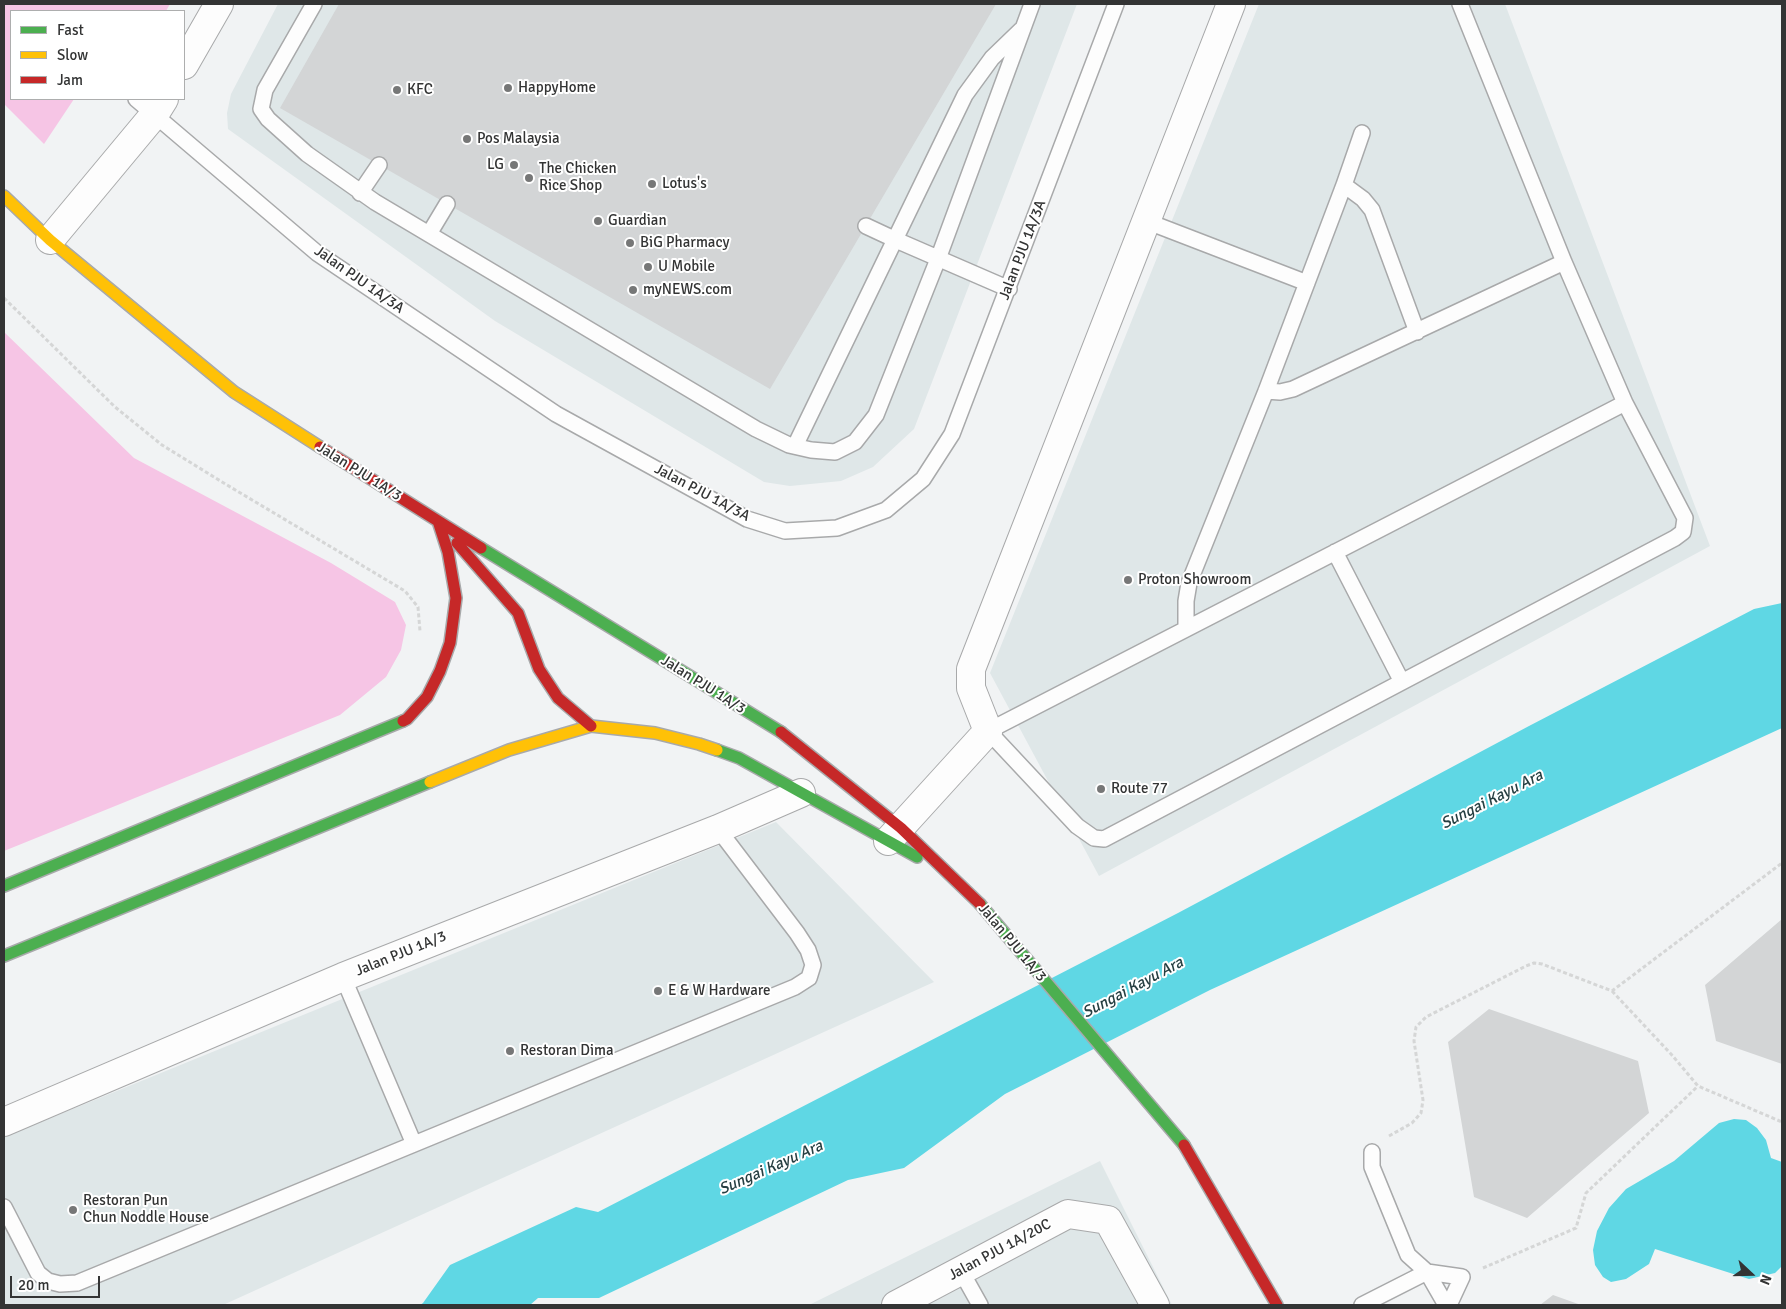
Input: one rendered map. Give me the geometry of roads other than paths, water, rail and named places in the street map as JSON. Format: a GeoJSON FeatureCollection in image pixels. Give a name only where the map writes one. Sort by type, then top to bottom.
{"type":"FeatureCollection","features":[{"type":"Feature","properties":{"kind":"street"},"geometry":{"type":"LineString","coordinates":[[185,63],[219,4]]}},
{"type":"Feature","properties":{"kind":"street"},"geometry":{"type":"LineString","coordinates":[[895,834],[988,731],[971,688],[971,669],[1231,4]]}},
{"type":"Feature","properties":{"kind":"street","name":"Jalan PJU 1A/3A"},"geometry":{"type":"LineString","coordinates":[[50,240],[151,104]]}},
{"type":"Feature","properties":{"kind":"street","name":"Jalan PJU 1A/3"},"geometry":{"type":"LineString","coordinates":[[4,196],[50,240],[234,392],[438,521],[787,736],[895,834],[950,875],[979,904],[1184,1146],[1277,1305]]}},
{"type":"Feature","properties":{"kind":"street"},"geometry":{"type":"LineString","coordinates":[[438,521],[518,613],[539,669],[558,698],[591,726]]}},
{"type":"Feature","properties":{"kind":"street"},"geometry":{"type":"LineString","coordinates":[[4,886],[407,719],[427,696],[440,671],[450,643],[456,598],[448,552],[438,521]]}},
{"type":"Feature","properties":{"kind":"street"},"geometry":{"type":"LineString","coordinates":[[4,956],[508,750],[591,726],[655,733],[699,744],[738,758],[801,793],[895,834],[950,875]]}},
{"type":"Feature","properties":{"kind":"street","name":"Jalan PJU 1A/3"},"geometry":{"type":"LineString","coordinates":[[4,1122],[343,977],[718,829],[801,793]]}},
{"type":"Feature","properties":{"kind":"street","name":"Jalan PJU 1A/20C"},"geometry":{"type":"LineString","coordinates":[[896,1305],[1068,1214],[1108,1220],[1155,1305]]}},
{"type":"Feature","properties":{"kind":"lane"},"geometry":{"type":"LineString","coordinates":[[314,4],[265,90],[261,108],[268,119],[307,154],[360,192],[428,234],[756,429],[794,446],[835,452],[855,442],[876,415],[938,258],[1032,4]]}},
{"type":"Feature","properties":{"kind":"lane","name":"Jalan PJU 1A/3A"},"geometry":{"type":"LineString","coordinates":[[151,104],[317,253],[556,414],[747,519],[785,531],[837,528],[886,510],[923,480],[952,434],[1009,289],[1116,4]]}},
{"type":"Feature","properties":{"kind":"lane"},"geometry":{"type":"LineString","coordinates":[[1460,4],[1564,262],[1625,403],[1685,518],[1683,532],[1675,538],[1104,839],[1094,838],[1077,826],[988,731],[1625,403]]}},
{"type":"Feature","properties":{"kind":"lane"},"geometry":{"type":"LineString","coordinates":[[794,446],[965,95],[992,58],[1023,28]]}},
{"type":"Feature","properties":{"kind":"lane"},"geometry":{"type":"LineString","coordinates":[[1186,629],[1186,601],[1189,583],[1266,391],[1362,133]]}},
{"type":"Feature","properties":{"kind":"lane"},"geometry":{"type":"LineString","coordinates":[[360,192],[379,164]]}},
{"type":"Feature","properties":{"kind":"lane"},"geometry":{"type":"LineString","coordinates":[[1344,185],[1363,199],[1372,210],[1417,332]]}},
{"type":"Feature","properties":{"kind":"lane"},"geometry":{"type":"LineString","coordinates":[[428,234],[447,204]]}},
{"type":"Feature","properties":{"kind":"lane"},"geometry":{"type":"LineString","coordinates":[[1146,221],[1307,283]]}},
{"type":"Feature","properties":{"kind":"lane"},"geometry":{"type":"LineString","coordinates":[[866,226],[1009,289]]}},
{"type":"Feature","properties":{"kind":"lane"},"geometry":{"type":"LineString","coordinates":[[1266,391],[1280,392],[1293,389],[1564,262]]}},
{"type":"Feature","properties":{"kind":"lane"},"geometry":{"type":"LineString","coordinates":[[1335,552],[1402,682]]}},
{"type":"Feature","properties":{"kind":"lane"},"geometry":{"type":"LineString","coordinates":[[4,1207],[38,1272],[48,1281],[60,1284],[77,1283],[795,987],[809,978],[813,964],[808,950],[798,933],[718,829]]}},
{"type":"Feature","properties":{"kind":"lane"},"geometry":{"type":"LineString","coordinates":[[343,977],[414,1144]]}},
{"type":"Feature","properties":{"kind":"lane"},"geometry":{"type":"LineString","coordinates":[[1372,1152],[1372,1167],[1408,1255],[1427,1272],[1447,1305]]}},
{"type":"Feature","properties":{"kind":"lane"},"geometry":{"type":"LineString","coordinates":[[961,1271],[980,1305]]}},
{"type":"Feature","properties":{"kind":"lane"},"geometry":{"type":"LineString","coordinates":[[1362,1305],[1427,1272],[1462,1277],[1447,1305]]}},
{"type":"Feature","properties":{"kind":"water","name":"Sungai Kayu Ara"},"geometry":{"type":"Polygon","coordinates":[[[1782,603],[1782,728],[1210,990],[1005,1094],[904,1168],[848,1180],[599,1298],[538,1298],[530,1305],[420,1305],[450,1265],[576,1207],[598,1212],[1178,913],[1529,726],[1754,609],[1782,603]]]}},
{"type":"Feature","properties":{"kind":"water"},"geometry":{"type":"Polygon","coordinates":[[[1734,1119],[1746,1120],[1757,1128],[1766,1140],[1771,1158],[1782,1162],[1782,1266],[1775,1273],[1749,1279],[1655,1249],[1649,1264],[1626,1279],[1611,1282],[1603,1277],[1595,1265],[1593,1250],[1597,1231],[1609,1208],[1626,1189],[1674,1161],[1719,1123],[1734,1119]]]}},
{"type":"Feature","properties":{"kind":"place","name":"HappyHome"},"geometry":{"type":"Point","coordinates":[508,88]}},
{"type":"Feature","properties":{"kind":"place","name":"KFC"},"geometry":{"type":"Point","coordinates":[397,90]}},
{"type":"Feature","properties":{"kind":"place","name":"Pos Malaysia"},"geometry":{"type":"Point","coordinates":[467,139]}},
{"type":"Feature","properties":{"kind":"place","name":"LG"},"geometry":{"type":"Point","coordinates":[514,165]}},
{"type":"Feature","properties":{"kind":"place","name":"The Chicken Rice Shop"},"geometry":{"type":"Point","coordinates":[529,178]}},
{"type":"Feature","properties":{"kind":"place","name":"Lotus's"},"geometry":{"type":"Point","coordinates":[652,184]}},
{"type":"Feature","properties":{"kind":"place","name":"Guardian"},"geometry":{"type":"Point","coordinates":[598,221]}},
{"type":"Feature","properties":{"kind":"place","name":"BiG Pharmacy"},"geometry":{"type":"Point","coordinates":[630,243]}},
{"type":"Feature","properties":{"kind":"place","name":"U Mobile"},"geometry":{"type":"Point","coordinates":[648,267]}},
{"type":"Feature","properties":{"kind":"place","name":"myNEWS.com"},"geometry":{"type":"Point","coordinates":[633,290]}},
{"type":"Feature","properties":{"kind":"place","name":"Proton Showroom"},"geometry":{"type":"Point","coordinates":[1128,580]}},
{"type":"Feature","properties":{"kind":"place","name":"Route 77"},"geometry":{"type":"Point","coordinates":[1101,789]}},
{"type":"Feature","properties":{"kind":"place","name":"E & W Hardware"},"geometry":{"type":"Point","coordinates":[658,991]}},
{"type":"Feature","properties":{"kind":"place","name":"Restoran Dima"},"geometry":{"type":"Point","coordinates":[510,1051]}},
{"type":"Feature","properties":{"kind":"place","name":"Restoran Pun Chun Noddle House"},"geometry":{"type":"Point","coordinates":[73,1210]}}]}
